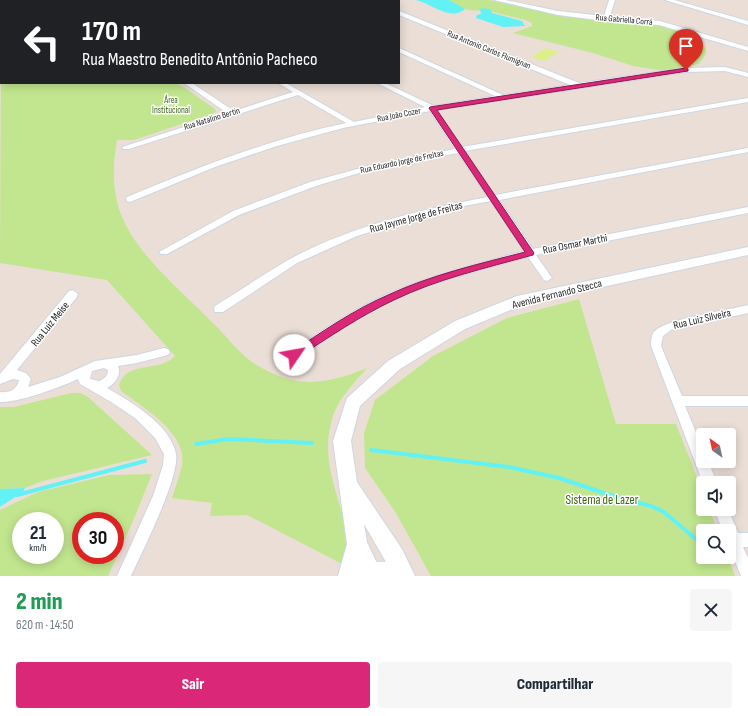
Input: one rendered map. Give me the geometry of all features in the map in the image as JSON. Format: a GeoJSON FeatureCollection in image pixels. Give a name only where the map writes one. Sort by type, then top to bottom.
{"type":"FeatureCollection","features":[{"type":"Feature","properties":{"kind":"street","name":"Rua Gabriella Corrá"},"geometry":{"type":"LineString","coordinates":[[497,0],[558,13],[660,23],[748,49]]}},
{"type":"Feature","properties":{"kind":"street"},"geometry":{"type":"LineString","coordinates":[[606,18],[612,0]]}},
{"type":"Feature","properties":{"kind":"street"},"geometry":{"type":"LineString","coordinates":[[668,0],[748,23]]}},
{"type":"Feature","properties":{"kind":"street","name":"Rua Antonio Carlos Flumignan"},"geometry":{"type":"LineString","coordinates":[[400,13],[579,86]]}},
{"type":"Feature","properties":{"kind":"street"},"geometry":{"type":"LineString","coordinates":[[400,50],[504,98]]}},
{"type":"Feature","properties":{"kind":"street","name":"Rua João Cozer"},"geometry":{"type":"LineString","coordinates":[[130,199],[232,157],[295,138],[353,124],[432,108],[703,68],[724,69],[748,75]]}},
{"type":"Feature","properties":{"kind":"street"},"geometry":{"type":"LineString","coordinates":[[188,84],[232,113]]}},
{"type":"Feature","properties":{"kind":"street"},"geometry":{"type":"LineString","coordinates":[[283,84],[353,124]]}},
{"type":"Feature","properties":{"kind":"street"},"geometry":{"type":"LineString","coordinates":[[382,84],[432,108],[547,278]]}},
{"type":"Feature","properties":{"kind":"street","name":"Rua Natalino Bertin"},"geometry":{"type":"LineString","coordinates":[[126,147],[298,93]]}},
{"type":"Feature","properties":{"kind":"street","name":"Rua Eduardo Jorge de Freitas"},"geometry":{"type":"LineString","coordinates":[[164,252],[236,213],[271,198],[368,168],[460,150],[748,100]]}},
{"type":"Feature","properties":{"kind":"street","name":"Rua Jayme Jorge de Freitas"},"geometry":{"type":"LineString","coordinates":[[218,309],[294,261],[354,234],[436,209],[748,150]]}},
{"type":"Feature","properties":{"kind":"street","name":"Rua Osmar Marthi"},"geometry":{"type":"LineString","coordinates":[[282,363],[342,323],[391,297],[454,274],[530,253],[748,210]]}},
{"type":"Feature","properties":{"kind":"street","name":"Avenida Fernando Stecca"},"geometry":{"type":"LineString","coordinates":[[358,544],[347,482],[342,441],[353,403],[394,365],[460,325],[522,300],[748,251]]}},
{"type":"Feature","properties":{"kind":"street","name":"Rua Luiz Meise"},"geometry":{"type":"LineString","coordinates":[[3,377],[26,354],[73,294]]}},
{"type":"Feature","properties":{"kind":"street","name":"Rua Luiz Silveira"},"geometry":{"type":"LineString","coordinates":[[678,401],[656,346],[658,334],[668,327],[748,309]]}},
{"type":"Feature","properties":{"kind":"street"},"geometry":{"type":"LineString","coordinates":[[63,381],[95,365],[136,359],[164,352]]}},
{"type":"Feature","properties":{"kind":"street","name":"Rua Luiz Meise"},"geometry":{"type":"LineString","coordinates":[[23,377],[26,354]]}},
{"type":"Feature","properties":{"kind":"street"},"geometry":{"type":"LineString","coordinates":[[95,387],[103,385],[136,359]]}},
{"type":"Feature","properties":{"kind":"street"},"geometry":{"type":"LineString","coordinates":[[106,363],[114,368],[110,394]]}},
{"type":"Feature","properties":{"kind":"street"},"geometry":{"type":"LineString","coordinates":[[84,381],[84,375],[88,369]]}},
{"type":"Feature","properties":{"kind":"street"},"geometry":{"type":"LineString","coordinates":[[3,377],[15,374],[48,384]]}},
{"type":"Feature","properties":{"kind":"street"},"geometry":{"type":"LineString","coordinates":[[13,396],[25,385],[23,377]]}},
{"type":"Feature","properties":{"kind":"street"},"geometry":{"type":"LineString","coordinates":[[0,397],[13,396],[48,384],[63,381],[84,381],[88,385],[110,394],[157,431],[165,440],[170,455],[167,477],[124,576]]}},
{"type":"Feature","properties":{"kind":"street"},"geometry":{"type":"LineString","coordinates":[[707,476],[678,401],[748,401]]}},
{"type":"Feature","properties":{"kind":"street"},"geometry":{"type":"LineString","coordinates":[[347,482],[395,556],[404,574]]}},
{"type":"Feature","properties":{"kind":"street"},"geometry":{"type":"LineString","coordinates":[[736,540],[748,540]]}},
{"type":"Feature","properties":{"kind":"street"},"geometry":{"type":"LineString","coordinates":[[358,544],[365,574],[388,568],[404,574]]}},
{"type":"Feature","properties":{"kind":"street"},"geometry":{"type":"LineString","coordinates":[[348,576],[358,544]]}},
{"type":"Feature","properties":{"kind":"street"},"geometry":{"type":"LineString","coordinates":[[736,547],[748,576]]}},
{"type":"Feature","properties":{"kind":"green space"},"geometry":{"type":"Polygon","coordinates":[[[441,0],[489,0],[561,15],[668,27],[694,37],[701,42],[706,49],[706,54],[699,64],[668,70],[633,66],[593,53],[513,33],[532,26],[532,23],[525,20],[488,11],[468,10],[441,0]]]}},
{"type":"Feature","properties":{"kind":"green space"},"geometry":{"type":"Polygon","coordinates":[[[546,48],[559,52],[544,61],[531,57],[546,48]]]}},
{"type":"Feature","properties":{"kind":"green space","name":"Área Institucional"},"geometry":{"type":"Polygon","coordinates":[[[1,84],[177,84],[182,86],[215,109],[216,112],[212,114],[134,140],[117,140],[114,174],[115,192],[119,209],[126,226],[136,241],[161,272],[238,350],[256,364],[281,377],[306,382],[316,382],[337,378],[367,368],[340,401],[334,413],[328,445],[331,474],[347,533],[348,567],[247,515],[210,516],[212,503],[172,498],[182,465],[182,453],[178,442],[162,422],[121,391],[119,385],[123,377],[129,372],[136,369],[161,364],[169,361],[175,356],[107,280],[0,263],[1,84]]]}},
{"type":"Feature","properties":{"kind":"green space","name":"Sistema de Lazer"},"geometry":{"type":"Polygon","coordinates":[[[579,299],[616,424],[676,424],[696,476],[696,516],[712,516],[715,524],[696,524],[696,564],[731,564],[735,576],[431,576],[396,513],[365,468],[364,433],[375,400],[433,356],[507,318],[579,299]]]}},
{"type":"Feature","properties":{"kind":"green space"},"geometry":{"type":"Polygon","coordinates":[[[71,393],[80,393],[88,397],[152,455],[43,481],[25,488],[0,489],[0,407],[14,407],[71,393]]]}},
{"type":"Feature","properties":{"kind":"green space"},"geometry":{"type":"Polygon","coordinates":[[[152,474],[124,541],[124,512],[72,512],[72,564],[113,564],[108,576],[0,576],[0,510],[38,492],[109,475],[152,474]]]}},
{"type":"Feature","properties":{"kind":"water"},"geometry":{"type":"Polygon","coordinates":[[[416,0],[449,0],[465,9],[453,14],[447,13],[416,0]]]}},
{"type":"Feature","properties":{"kind":"water"},"geometry":{"type":"Polygon","coordinates":[[[484,8],[491,10],[492,13],[522,21],[525,26],[503,27],[476,18],[477,15],[481,14],[480,9],[484,8]]]}},
{"type":"Feature","properties":{"kind":"water"},"geometry":{"type":"Polygon","coordinates":[[[25,488],[23,492],[0,507],[0,489],[25,488]]]}},
{"type":"Feature","properties":{"kind":"waterway"},"geometry":{"type":"LineString","coordinates":[[196,444],[229,439],[312,443]]}},
{"type":"Feature","properties":{"kind":"waterway"},"geometry":{"type":"LineString","coordinates":[[371,450],[509,467],[559,478],[616,497],[651,506],[664,512],[696,539]]}},
{"type":"Feature","properties":{"kind":"waterway"},"geometry":{"type":"LineString","coordinates":[[17,495],[145,461]]}},
{"type":"Feature","properties":{"kind":"route"},"geometry":{"type":"LineString","coordinates":[[294,355],[342,323],[391,297],[454,274],[530,253],[432,108],[686,70]]}}]}
